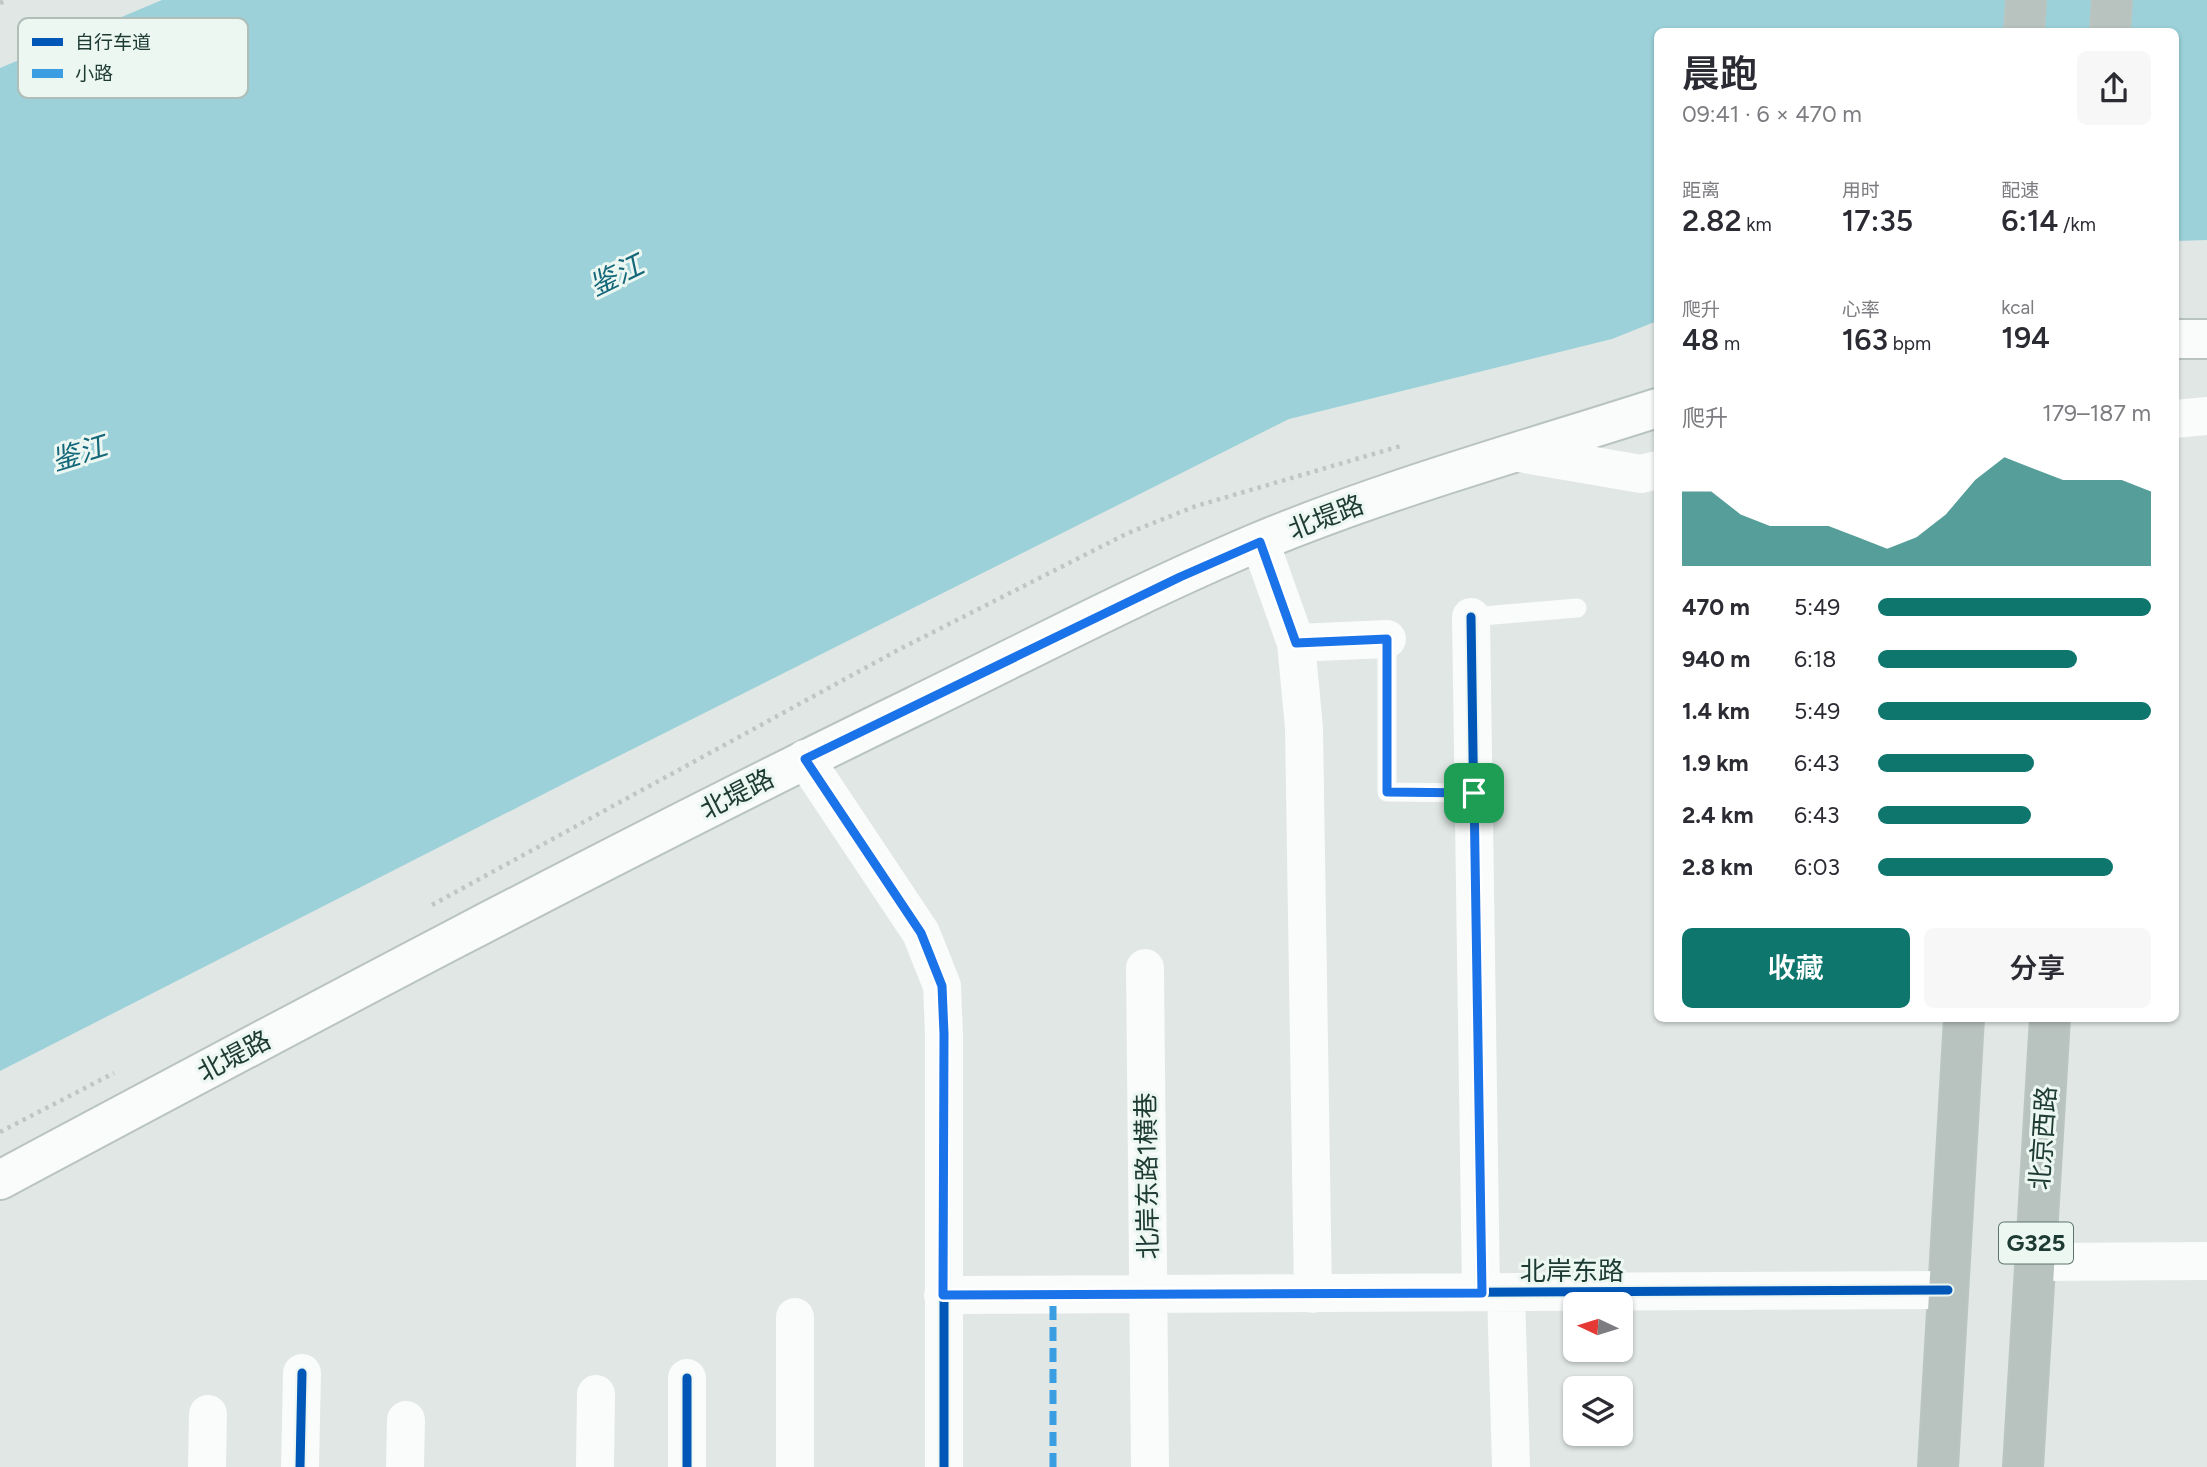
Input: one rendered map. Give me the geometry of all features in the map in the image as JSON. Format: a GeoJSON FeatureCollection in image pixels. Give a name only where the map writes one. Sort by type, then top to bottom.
{"type":"FeatureCollection","features":[{"type":"Feature","properties":{"kind":"highway"},"geometry":{"type":"LineString","coordinates":[[2024,28],[2026,0]]}},
{"type":"Feature","properties":{"kind":"highway"},"geometry":{"type":"LineString","coordinates":[[2110,28],[2112,0]]}},
{"type":"Feature","properties":{"kind":"highway"},"geometry":{"type":"LineString","coordinates":[[1938,1467],[1964,1022]]}},
{"type":"Feature","properties":{"kind":"highway","name":"北京西路"},"geometry":{"type":"LineString","coordinates":[[2023,1467],[2050,1022]]}},
{"type":"Feature","properties":{"kind":"street"},"geometry":{"type":"LineString","coordinates":[[2179,339],[2207,339]]}},
{"type":"Feature","properties":{"kind":"street","name":"北堤路"},"geometry":{"type":"LineString","coordinates":[[0,1180],[488,920],[805,759],[1180,577],[1360,503],[1654,409]]}},
{"type":"Feature","properties":{"kind":"street"},"geometry":{"type":"LineString","coordinates":[[2179,419],[2207,416]]}},
{"type":"Feature","properties":{"kind":"street"},"geometry":{"type":"LineString","coordinates":[[1519,453],[1641,474],[1654,471]]}},
{"type":"Feature","properties":{"kind":"street"},"geometry":{"type":"LineString","coordinates":[[1260,542],[1296,643],[1304,729],[1313,1294]]}},
{"type":"Feature","properties":{"kind":"street"},"geometry":{"type":"LineString","coordinates":[[1471,617],[1474,793],[1494,1293],[1511,1467]]}},
{"type":"Feature","properties":{"kind":"street"},"geometry":{"type":"LineString","coordinates":[[1296,643],[1387,639]]}},
{"type":"Feature","properties":{"kind":"street"},"geometry":{"type":"LineString","coordinates":[[805,759],[921,933],[942,986],[944,1467]]}},
{"type":"Feature","properties":{"kind":"street","name":"北岸东路1横巷"},"geometry":{"type":"LineString","coordinates":[[1145,968],[1150,1467]]}},
{"type":"Feature","properties":{"kind":"street"},"geometry":{"type":"LineString","coordinates":[[2035,1262],[2207,1261]]}},
{"type":"Feature","properties":{"kind":"street","name":"北岸东路"},"geometry":{"type":"LineString","coordinates":[[943,1295],[1948,1290]]}},
{"type":"Feature","properties":{"kind":"street"},"geometry":{"type":"LineString","coordinates":[[794,1467],[795,1317]]}},
{"type":"Feature","properties":{"kind":"street"},"geometry":{"type":"LineString","coordinates":[[300,1467],[302,1373]]}},
{"type":"Feature","properties":{"kind":"street"},"geometry":{"type":"LineString","coordinates":[[687,1378],[687,1467]]}},
{"type":"Feature","properties":{"kind":"street"},"geometry":{"type":"LineString","coordinates":[[595,1467],[596,1394]]}},
{"type":"Feature","properties":{"kind":"street"},"geometry":{"type":"LineString","coordinates":[[207,1467],[208,1414]]}},
{"type":"Feature","properties":{"kind":"street"},"geometry":{"type":"LineString","coordinates":[[405,1467],[406,1420]]}},
{"type":"Feature","properties":{"kind":"lane"},"geometry":{"type":"LineString","coordinates":[[1471,617],[1577,608]]}},
{"type":"Feature","properties":{"kind":"lane"},"geometry":{"type":"LineString","coordinates":[[1387,639],[1387,792],[1474,793]]}},
{"type":"Feature","properties":{"kind":"path"},"geometry":{"type":"LineString","coordinates":[[0,3],[7,0]]}},
{"type":"Feature","properties":{"kind":"water","name":"鉴江"},"geometry":{"type":"Polygon","coordinates":[[[162,0],[2207,0],[2207,240],[2179,241],[2179,28],[1654,28],[1654,322],[1612,339],[1289,419],[0,1071],[0,68],[18,60],[18,98],[248,98],[248,18],[119,18],[162,0]]]}},
{"type":"Feature","properties":{"kind":"marked path"},"geometry":{"type":"LineString","coordinates":[[1053,1295],[1053,1467]]}},
{"type":"Feature","properties":{"kind":"cycle path"},"geometry":{"type":"LineString","coordinates":[[1471,617],[1481,1292]]}},
{"type":"Feature","properties":{"kind":"cycle path"},"geometry":{"type":"LineString","coordinates":[[805,759],[921,933],[942,986],[944,1467]]}},
{"type":"Feature","properties":{"kind":"cycle path"},"geometry":{"type":"LineString","coordinates":[[943,1295],[1948,1290]]}},
{"type":"Feature","properties":{"kind":"cycle path"},"geometry":{"type":"LineString","coordinates":[[300,1467],[302,1373]]}},
{"type":"Feature","properties":{"kind":"cycle path"},"geometry":{"type":"LineString","coordinates":[[687,1378],[687,1467]]}},
{"type":"Feature","properties":{"kind":"route"},"geometry":{"type":"LineString","coordinates":[[1260,542],[1296,643],[1387,639],[1387,792],[1474,793],[1482,1293],[943,1295],[942,986],[921,933],[805,759],[1180,577],[1260,542]]}}]}
